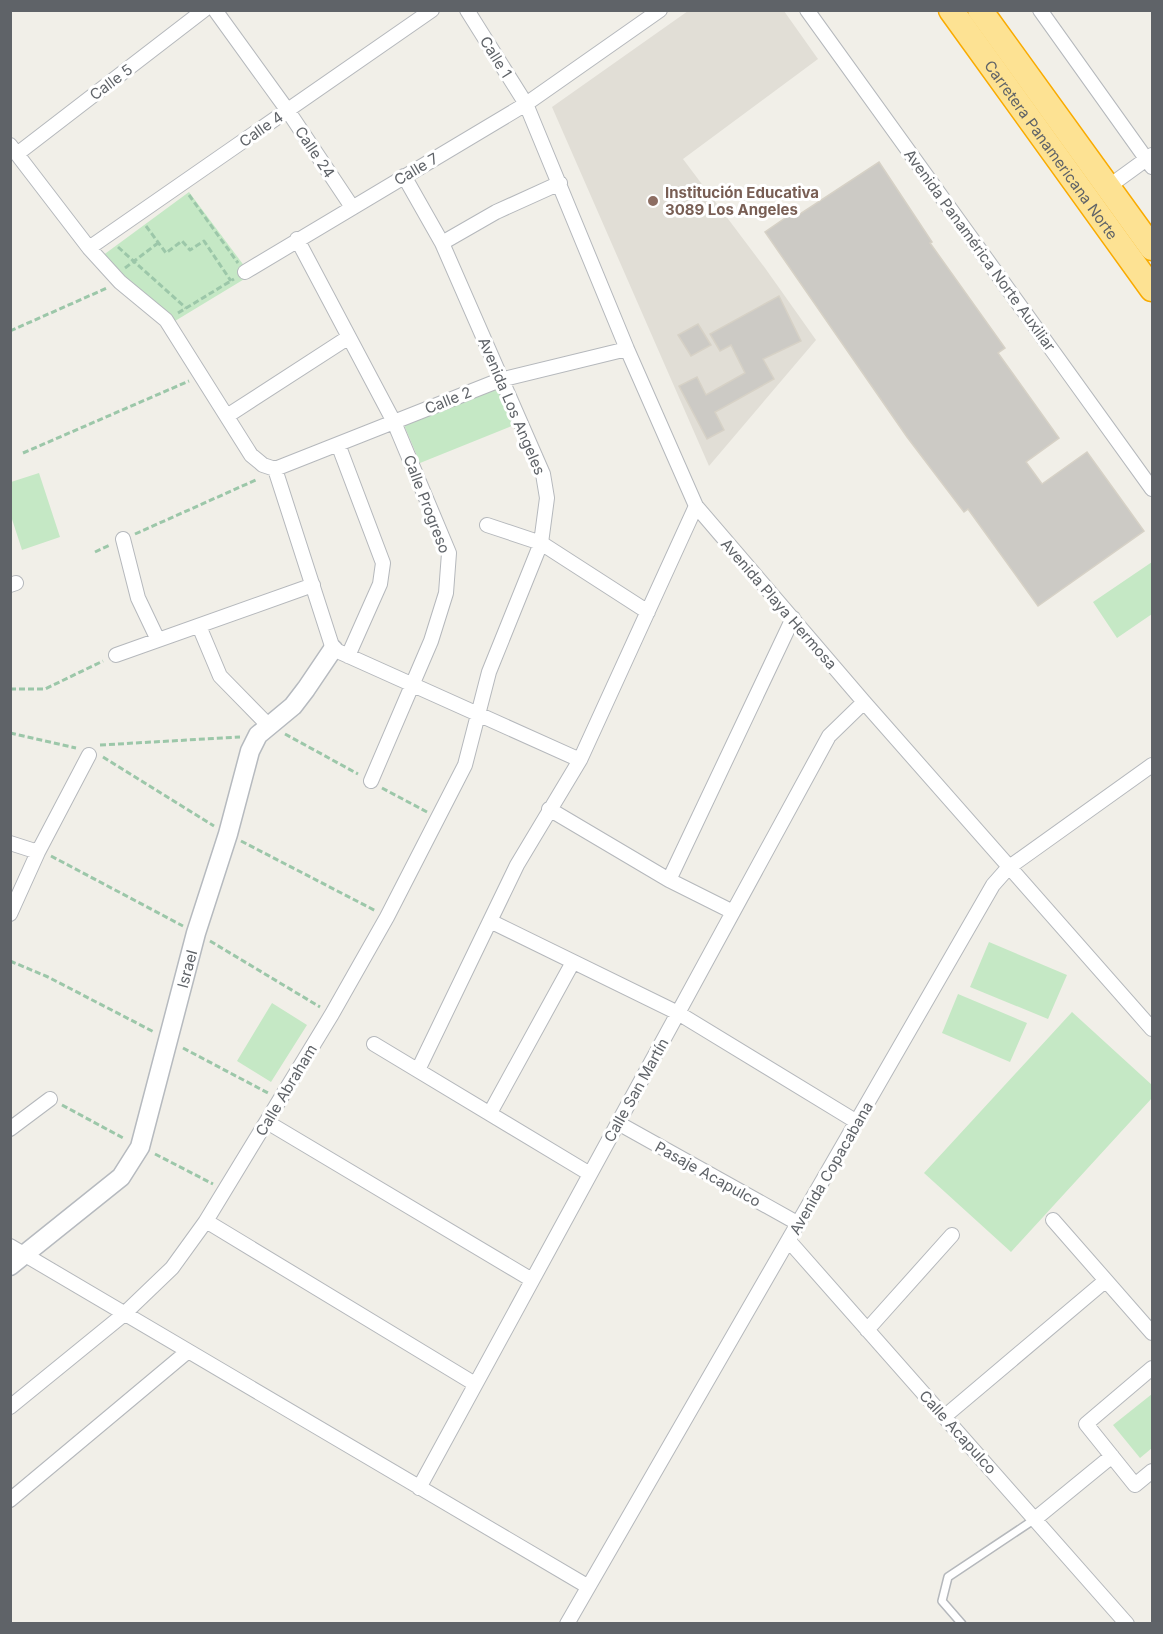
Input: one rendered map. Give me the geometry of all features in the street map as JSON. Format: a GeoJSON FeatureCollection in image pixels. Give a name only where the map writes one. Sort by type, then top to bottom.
{"type":"FeatureCollection","features":[{"type":"Feature","properties":{"kind":"highway","name":"Carretera Panamericana Norte"},"geometry":{"type":"LineString","coordinates":[[951,10],[1152,289]]}},
{"type":"Feature","properties":{"kind":"highway","name":"Carretera Panamericana Norte"},"geometry":{"type":"LineString","coordinates":[[980,10],[1152,248]]}},
{"type":"Feature","properties":{"kind":"street","name":"Calle 5"},"geometry":{"type":"LineString","coordinates":[[14,150],[204,10]]}},
{"type":"Feature","properties":{"kind":"street","name":"Calle 24"},"geometry":{"type":"LineString","coordinates":[[215,10],[288,111],[352,207]]}},
{"type":"Feature","properties":{"kind":"street","name":"Calle 4"},"geometry":{"type":"LineString","coordinates":[[89,248],[432,10]]}},
{"type":"Feature","properties":{"kind":"street","name":"Calle 1"},"geometry":{"type":"LineString","coordinates":[[467,10],[526,104]]}},
{"type":"Feature","properties":{"kind":"street","name":"Calle 7"},"geometry":{"type":"LineString","coordinates":[[245,272],[526,104],[660,10]]}},
{"type":"Feature","properties":{"kind":"street","name":"Avenida Panamérica Norte Auxiliar"},"geometry":{"type":"LineString","coordinates":[[807,10],[1152,489]]}},
{"type":"Feature","properties":{"kind":"street"},"geometry":{"type":"LineString","coordinates":[[1040,10],[1150,160],[1108,187]]}},
{"type":"Feature","properties":{"kind":"street","name":"Avenida Playa Hermosa"},"geometry":{"type":"LineString","coordinates":[[526,104],[627,349],[696,506],[1008,868],[1152,1029]]}},
{"type":"Feature","properties":{"kind":"street"},"geometry":{"type":"LineString","coordinates":[[14,150],[89,248],[166,320],[251,455],[263,465],[275,469],[313,585],[341,653],[580,760]]}},
{"type":"Feature","properties":{"kind":"street","name":"Avenida Los Angeles"},"geometry":{"type":"LineString","coordinates":[[404,176],[442,243],[500,380],[519,414],[543,474],[547,498],[541,543],[489,672],[476,713]]}},
{"type":"Feature","properties":{"kind":"street"},"geometry":{"type":"LineString","coordinates":[[442,243],[496,212],[560,183]]}},
{"type":"Feature","properties":{"kind":"street","name":"Calle Progreso"},"geometry":{"type":"LineString","coordinates":[[297,239],[394,422],[449,553],[446,593],[431,641],[370,781]]}},
{"type":"Feature","properties":{"kind":"street"},"geometry":{"type":"LineString","coordinates":[[227,416],[350,337]]}},
{"type":"Feature","properties":{"kind":"street","name":"Calle 2"},"geometry":{"type":"LineString","coordinates":[[275,469],[500,380],[627,349]]}},
{"type":"Feature","properties":{"kind":"street"},"geometry":{"type":"LineString","coordinates":[[338,444],[383,563],[380,584],[341,653]]}},
{"type":"Feature","properties":{"kind":"street"},"geometry":{"type":"LineString","coordinates":[[418,1070],[517,866],[580,760],[696,506]]}},
{"type":"Feature","properties":{"kind":"street"},"geometry":{"type":"LineString","coordinates":[[488,525],[541,543],[648,612]]}},
{"type":"Feature","properties":{"kind":"street"},"geometry":{"type":"LineString","coordinates":[[123,539],[138,598],[158,640]]}},
{"type":"Feature","properties":{"kind":"street"},"geometry":{"type":"LineString","coordinates":[[116,655],[313,585]]}},
{"type":"Feature","properties":{"kind":"street"},"geometry":{"type":"LineString","coordinates":[[669,880],[793,618]]}},
{"type":"Feature","properties":{"kind":"street"},"geometry":{"type":"LineString","coordinates":[[199,626],[220,676],[264,731]]}},
{"type":"Feature","properties":{"kind":"street","name":"Israel"},"geometry":{"type":"LineString","coordinates":[[15,1256],[121,1177],[131,1164],[140,1147],[170,1041],[196,933],[228,834],[250,751],[264,731],[341,653]]}},
{"type":"Feature","properties":{"kind":"street","name":"Calle San Martín"},"geometry":{"type":"LineString","coordinates":[[419,1488],[829,736],[864,702]]}},
{"type":"Feature","properties":{"kind":"street","name":"Calle Abraham"},"geometry":{"type":"LineString","coordinates":[[10,1407],[123,1315],[172,1268],[206,1221],[332,1014],[439,819],[465,765],[476,713]]}},
{"type":"Feature","properties":{"kind":"street"},"geometry":{"type":"LineString","coordinates":[[10,914],[89,749]]}},
{"type":"Feature","properties":{"kind":"street","name":"Avenida Copacabana"},"geometry":{"type":"LineString","coordinates":[[567,1623],[993,885],[1008,868],[1152,765]]}},
{"type":"Feature","properties":{"kind":"street"},"geometry":{"type":"LineString","coordinates":[[549,809],[669,880],[733,912]]}},
{"type":"Feature","properties":{"kind":"street"},"geometry":{"type":"LineString","coordinates":[[10,843],[39,852]]}},
{"type":"Feature","properties":{"kind":"street"},"geometry":{"type":"LineString","coordinates":[[490,921],[678,1013],[857,1122]]}},
{"type":"Feature","properties":{"kind":"street"},"geometry":{"type":"LineString","coordinates":[[490,1113],[573,962]]}},
{"type":"Feature","properties":{"kind":"street"},"geometry":{"type":"LineString","coordinates":[[374,1044],[590,1174]]}},
{"type":"Feature","properties":{"kind":"street"},"geometry":{"type":"LineString","coordinates":[[10,1129],[50,1099]]}},
{"type":"Feature","properties":{"kind":"street"},"geometry":{"type":"LineString","coordinates":[[267,1122],[532,1280]]}},
{"type":"Feature","properties":{"kind":"street","name":"Pasaje Acapulco"},"geometry":{"type":"LineString","coordinates":[[618,1123],[799,1224]]}},
{"type":"Feature","properties":{"kind":"street"},"geometry":{"type":"LineString","coordinates":[[1053,1220],[1152,1333]]}},
{"type":"Feature","properties":{"kind":"street"},"geometry":{"type":"LineString","coordinates":[[206,1221],[475,1384]]}},
{"type":"Feature","properties":{"kind":"street"},"geometry":{"type":"LineString","coordinates":[[867,1330],[952,1235]]}},
{"type":"Feature","properties":{"kind":"street","name":"Calle Acapulco"},"geometry":{"type":"LineString","coordinates":[[789,1241],[1127,1623]]}},
{"type":"Feature","properties":{"kind":"street"},"geometry":{"type":"LineString","coordinates":[[15,1256],[123,1315],[587,1586]]}},
{"type":"Feature","properties":{"kind":"street"},"geometry":{"type":"LineString","coordinates":[[944,1417],[1105,1281]]}},
{"type":"Feature","properties":{"kind":"street"},"geometry":{"type":"LineString","coordinates":[[10,1500],[187,1352]]}},
{"type":"Feature","properties":{"kind":"street"},"geometry":{"type":"LineString","coordinates":[[1152,1368],[1086,1424],[1135,1485],[1152,1471]]}},
{"type":"Feature","properties":{"kind":"street"},"geometry":{"type":"LineString","coordinates":[[1035,1519],[1112,1456]]}},
{"type":"Feature","properties":{"kind":"lane"},"geometry":{"type":"LineString","coordinates":[[962,1623],[942,1601],[948,1577],[1035,1519]]}},
{"type":"Feature","properties":{"kind":"path"},"geometry":{"type":"LineString","coordinates":[[166,320],[245,272],[188,194]]}},
{"type":"Feature","properties":{"kind":"path"},"geometry":{"type":"LineString","coordinates":[[146,226],[166,253],[182,242],[190,250],[204,241],[231,281]]}},
{"type":"Feature","properties":{"kind":"path"},"geometry":{"type":"LineString","coordinates":[[10,332],[120,276],[132,262],[158,243]]}},
{"type":"Feature","properties":{"kind":"path"},"geometry":{"type":"LineString","coordinates":[[118,247],[132,262],[186,308]]}},
{"type":"Feature","properties":{"kind":"path"},"geometry":{"type":"LineString","coordinates":[[23,453],[202,375]]}},
{"type":"Feature","properties":{"kind":"path"},"geometry":{"type":"LineString","coordinates":[[95,552],[275,469]]}},
{"type":"Feature","properties":{"kind":"path"},"geometry":{"type":"LineString","coordinates":[[10,689],[45,689],[116,655]]}},
{"type":"Feature","properties":{"kind":"path"},"geometry":{"type":"LineString","coordinates":[[10,733],[73,749],[89,749],[264,731],[370,781],[439,819]]}},
{"type":"Feature","properties":{"kind":"path"},"geometry":{"type":"LineString","coordinates":[[10,961],[48,977],[280,1099]]}},
{"type":"Feature","properties":{"kind":"shaded area","name":"Institución Educativa 3089 Los Angeles"},"geometry":{"type":"Polygon","coordinates":[[[688,11],[784,11],[818,59],[683,159],[816,340],[709,466],[552,107],[688,11]]]}},
{"type":"Feature","properties":{"kind":"green space"},"geometry":{"type":"Polygon","coordinates":[[[189,192],[251,275],[175,321],[102,256],[189,192]]]}},
{"type":"Feature","properties":{"kind":"green space"},"geometry":{"type":"Polygon","coordinates":[[[494,389],[504,392],[519,423],[420,463],[404,425],[494,389]]]}},
{"type":"Feature","properties":{"kind":"green space"},"geometry":{"type":"Polygon","coordinates":[[[39,473],[60,537],[22,550],[11,516],[11,482],[39,473]]]}},
{"type":"Feature","properties":{"kind":"green space"},"geometry":{"type":"Polygon","coordinates":[[[1152,562],[1152,614],[1117,638],[1093,602],[1152,562]]]}},
{"type":"Feature","properties":{"kind":"green space"},"geometry":{"type":"Polygon","coordinates":[[[989,942],[1067,975],[1048,1019],[970,987],[989,942]]]}},
{"type":"Feature","properties":{"kind":"green space"},"geometry":{"type":"Polygon","coordinates":[[[958,994],[1027,1023],[1010,1062],[942,1033],[958,994]]]}},
{"type":"Feature","properties":{"kind":"green space"},"geometry":{"type":"Polygon","coordinates":[[[272,1003],[307,1025],[271,1082],[237,1061],[272,1003]]]}},
{"type":"Feature","properties":{"kind":"green space"},"geometry":{"type":"Polygon","coordinates":[[[1072,1012],[1152,1085],[1152,1098],[1011,1252],[924,1173],[1072,1012]]]}},
{"type":"Feature","properties":{"kind":"green space"},"geometry":{"type":"Polygon","coordinates":[[[1152,1394],[1152,1448],[1140,1458],[1113,1425],[1152,1394]]]}},
{"type":"Feature","properties":{"kind":"building"},"geometry":{"type":"Polygon","coordinates":[[[879,162],[932,242],[930,243],[1005,348],[998,353],[1059,438],[1026,462],[1042,484],[1087,452],[1144,531],[1038,606],[968,509],[964,512],[907,437],[765,232],[791,214],[794,218],[879,162]]]}},
{"type":"Feature","properties":{"kind":"building"},"geometry":{"type":"Polygon","coordinates":[[[779,296],[801,341],[763,359],[774,379],[715,412],[724,430],[707,439],[679,386],[697,377],[706,395],[745,373],[731,345],[720,351],[710,334],[779,296]]]}},
{"type":"Feature","properties":{"kind":"building"},"geometry":{"type":"Polygon","coordinates":[[[698,324],[711,345],[691,356],[678,335],[698,324]]]}},
{"type":"Feature","properties":{"kind":"place","name":"Institución Educativa 3089 Los Angeles"},"geometry":{"type":"Point","coordinates":[653,201]}}]}
